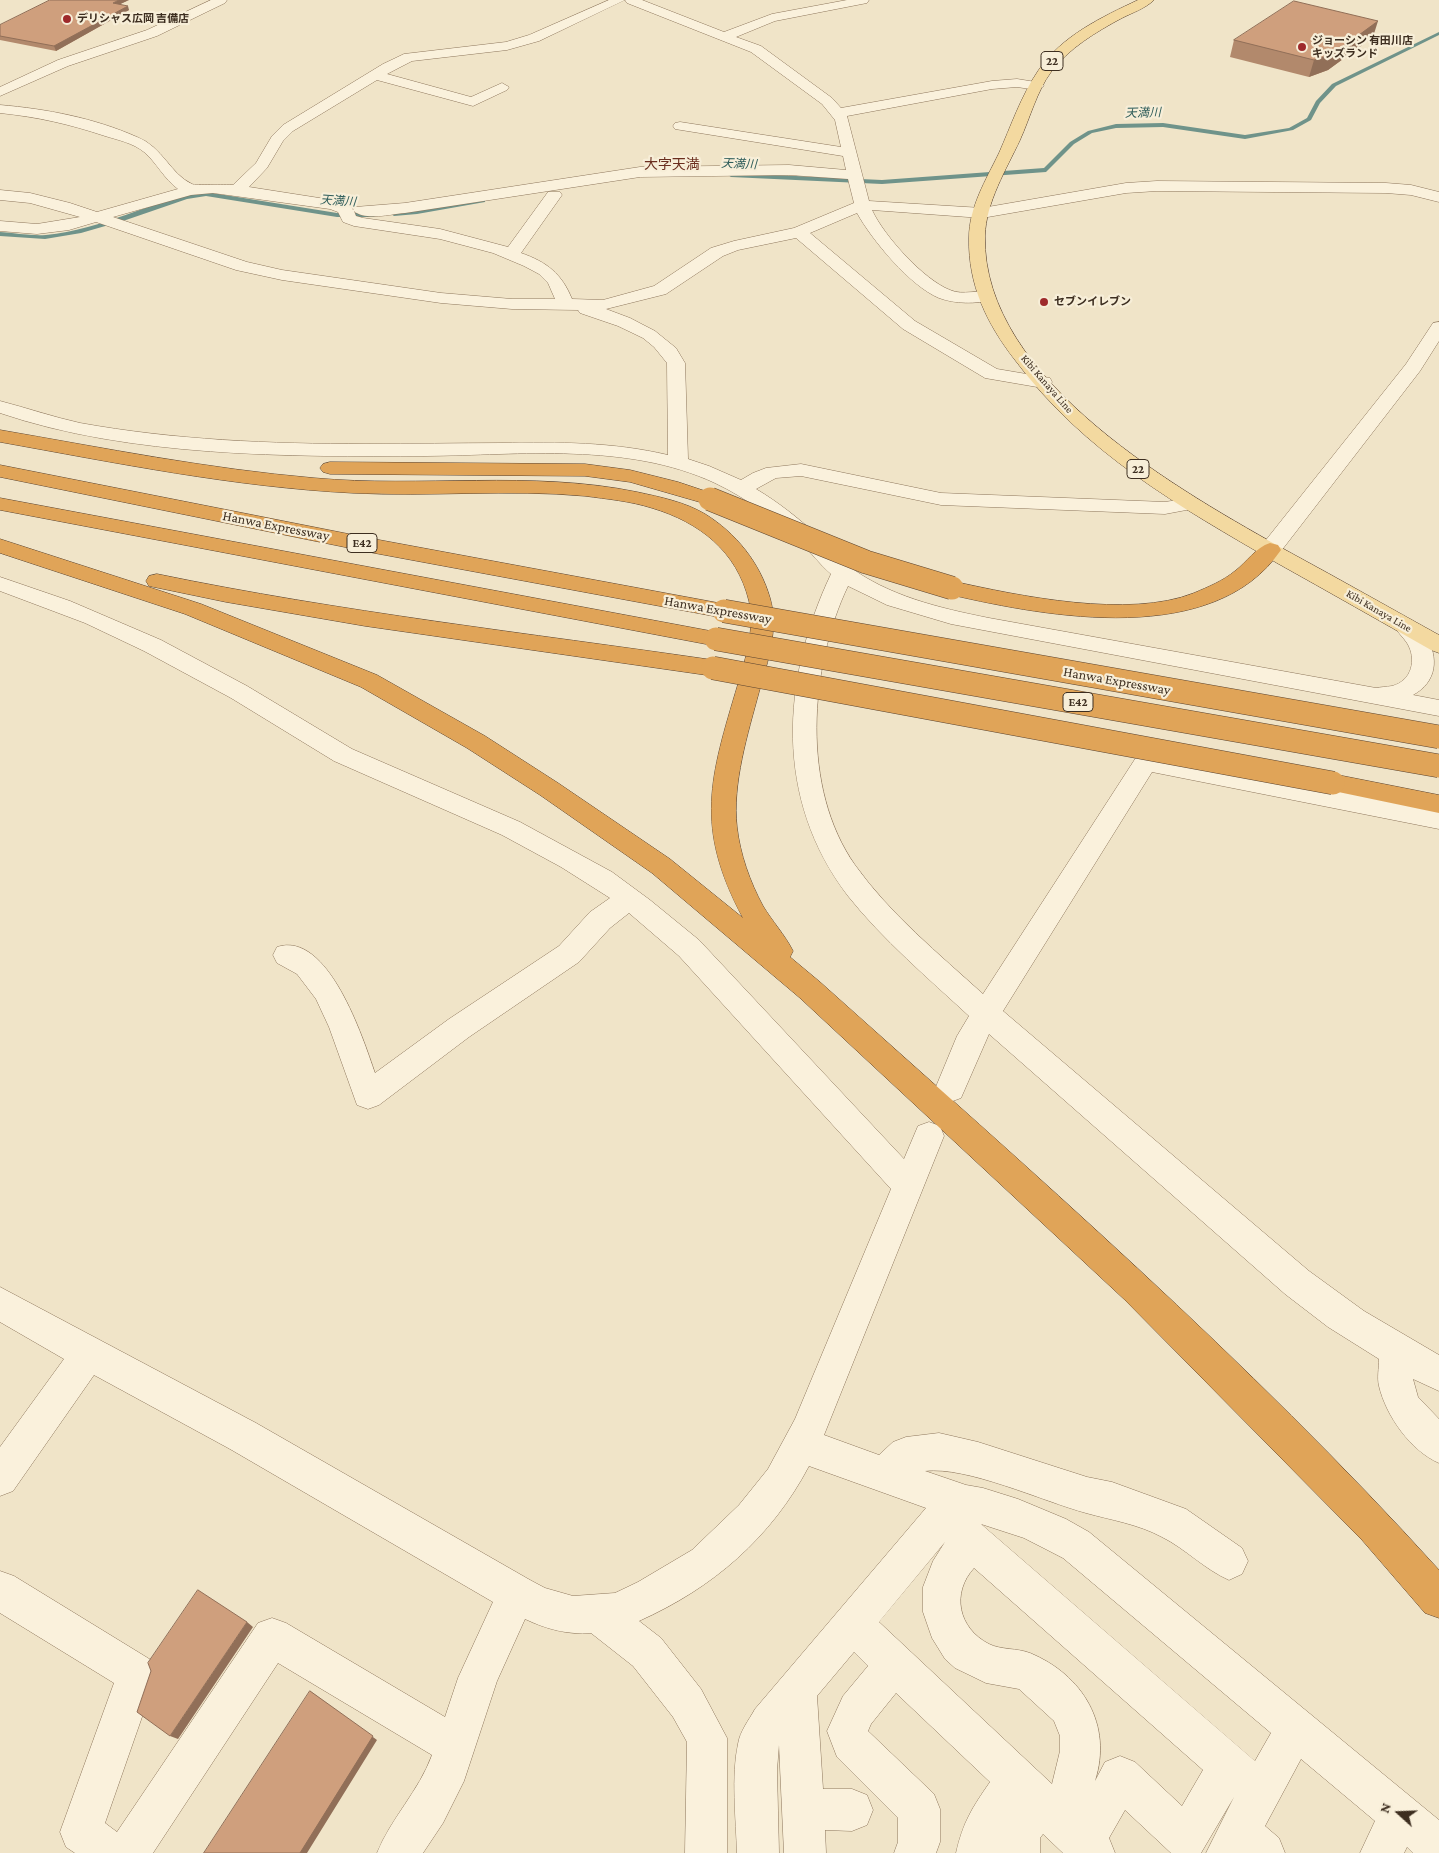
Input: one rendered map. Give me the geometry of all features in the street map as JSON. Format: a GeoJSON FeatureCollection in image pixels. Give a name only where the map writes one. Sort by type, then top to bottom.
{"type":"FeatureCollection","features":[{"type":"Feature","properties":{"kind":"highway"},"geometry":{"type":"LineString","coordinates":[[0,436],[263,479],[315,485],[379,488],[499,487],[612,492],[633,496],[681,511],[706,525],[726,539],[740,557],[755,583],[763,614],[756,663],[725,781],[722,824],[728,852],[750,909],[763,930],[810,990]]}},
{"type":"Feature","properties":{"kind":"highway"},"geometry":{"type":"LineString","coordinates":[[64,447],[188,460],[312,468],[585,470],[630,476],[671,486],[710,499],[866,562],[952,588],[1061,608],[1102,611],[1144,609],[1180,604],[1207,596],[1230,585],[1248,573],[1270,550]]}},
{"type":"Feature","properties":{"kind":"highway","name":"Hanwa Expressway"},"geometry":{"type":"LineString","coordinates":[[0,471],[374,546],[724,612],[1439,738]]}},
{"type":"Feature","properties":{"kind":"highway","name":"Hanwa Expressway"},"geometry":{"type":"LineString","coordinates":[[0,504],[716,640],[1439,766]]}},
{"type":"Feature","properties":{"kind":"highway"},"geometry":{"type":"LineString","coordinates":[[0,545],[193,610],[280,643],[369,682],[476,742],[550,789],[661,866],[810,990],[1144,1296],[1375,1527],[1439,1599]]}},
{"type":"Feature","properties":{"kind":"highway"},"geometry":{"type":"LineString","coordinates":[[0,545],[146,579],[274,605],[713,668],[1439,804]]}},
{"type":"Feature","properties":{"kind":"main road","name":"Kibi Kanaya Line"},"geometry":{"type":"LineString","coordinates":[[1148,0],[1109,19],[1076,39],[1053,60],[1037,86],[993,182],[977,233],[980,275],[986,296],[1002,327],[1028,366],[1042,382],[1072,413],[1142,473],[1190,504],[1439,645]]}},
{"type":"Feature","properties":{"kind":"street"},"geometry":{"type":"LineString","coordinates":[[0,92],[62,63],[152,33],[221,0]]}},
{"type":"Feature","properties":{"kind":"street"},"geometry":{"type":"LineString","coordinates":[[237,190],[262,165],[273,145],[288,128],[396,63],[418,55],[478,50],[525,41],[619,0]]}},
{"type":"Feature","properties":{"kind":"street"},"geometry":{"type":"LineString","coordinates":[[630,0],[726,36],[766,56],[827,101],[842,118],[864,214],[872,225],[922,279],[944,294],[959,297],[986,296]]}},
{"type":"Feature","properties":{"kind":"street"},"geometry":{"type":"LineString","coordinates":[[726,36],[772,18],[863,0]]}},
{"type":"Feature","properties":{"kind":"street"},"geometry":{"type":"LineString","coordinates":[[376,75],[473,102],[502,87]]}},
{"type":"Feature","properties":{"kind":"street"},"geometry":{"type":"LineString","coordinates":[[839,113],[992,85],[1017,83],[1037,86]]}},
{"type":"Feature","properties":{"kind":"street"},"geometry":{"type":"LineString","coordinates":[[0,109],[40,113],[72,120],[133,140],[149,149],[177,181],[190,190]]}},
{"type":"Feature","properties":{"kind":"street"},"geometry":{"type":"LineString","coordinates":[[680,126],[850,153]]}},
{"type":"Feature","properties":{"kind":"street"},"geometry":{"type":"LineString","coordinates":[[0,226],[54,228],[101,218],[190,190],[213,188],[332,205],[345,209],[376,211],[405,208],[558,182],[640,172],[789,170],[856,180]]}},
{"type":"Feature","properties":{"kind":"street"},"geometry":{"type":"LineString","coordinates":[[0,195],[52,202],[242,266],[282,275],[441,298],[512,304],[603,305],[642,296],[674,282],[717,252],[747,242],[798,232],[862,205],[982,213],[1126,188],[1157,186],[1386,188],[1411,190],[1439,197]]}},
{"type":"Feature","properties":{"kind":"street"},"geometry":{"type":"LineString","coordinates":[[512,254],[554,195]]}},
{"type":"Feature","properties":{"kind":"street"},"geometry":{"type":"LineString","coordinates":[[345,209],[349,219],[360,223],[465,238],[512,254],[534,264],[549,274],[560,289],[565,304]]}},
{"type":"Feature","properties":{"kind":"street"},"geometry":{"type":"LineString","coordinates":[[798,232],[909,325],[992,374],[1042,382]]}},
{"type":"Feature","properties":{"kind":"street"},"geometry":{"type":"LineString","coordinates":[[565,304],[605,314],[627,324],[648,335],[671,353],[676,363],[678,464]]}},
{"type":"Feature","properties":{"kind":"street"},"geometry":{"type":"LineString","coordinates":[[1270,550],[1413,367],[1439,327]]}},
{"type":"Feature","properties":{"kind":"street"},"geometry":{"type":"LineString","coordinates":[[0,407],[37,419],[133,436],[267,449],[342,451],[570,448],[621,452],[678,464],[711,475],[742,489],[804,535],[843,573],[887,597],[941,615],[1439,708]]}},
{"type":"Feature","properties":{"kind":"street"},"geometry":{"type":"LineString","coordinates":[[742,489],[760,477],[773,472],[801,470],[941,499],[1165,508],[1190,504]]}},
{"type":"Feature","properties":{"kind":"street"},"geometry":{"type":"LineString","coordinates":[[843,573],[823,617],[808,675],[805,707],[807,754],[814,808],[837,859],[863,896],[895,929],[986,1014],[1282,1269],[1338,1314],[1396,1351],[1439,1374]]}},
{"type":"Feature","properties":{"kind":"street"},"geometry":{"type":"LineString","coordinates":[[0,584],[50,600],[132,634],[238,691],[358,764],[431,792],[537,842],[590,871],[689,948],[909,1186]]}},
{"type":"Feature","properties":{"kind":"street"},"geometry":{"type":"LineString","coordinates":[[1367,695],[1391,694],[1406,690],[1416,684],[1422,675],[1424,664],[1419,642],[1406,627]]}},
{"type":"Feature","properties":{"kind":"street"},"geometry":{"type":"LineString","coordinates":[[950,1089],[972,1036],[1146,762],[1439,819]]}},
{"type":"Feature","properties":{"kind":"street"},"geometry":{"type":"LineString","coordinates":[[287,955],[307,966],[318,979],[352,1046],[368,1096],[459,1028],[569,954],[600,920],[628,899]]}},
{"type":"Feature","properties":{"kind":"street"},"geometry":{"type":"LineString","coordinates":[[0,1303],[41,1328],[243,1436],[516,1594],[540,1606],[573,1615],[616,1612],[652,1596],[705,1563],[752,1518],[781,1482],[808,1432],[929,1136]]}},
{"type":"Feature","properties":{"kind":"street"},"geometry":{"type":"LineString","coordinates":[[1396,1351],[1396,1385],[1404,1408],[1439,1445]]}},
{"type":"Feature","properties":{"kind":"street"},"geometry":{"type":"LineString","coordinates":[[0,1478],[89,1353]]}},
{"type":"Feature","properties":{"kind":"street"},"geometry":{"type":"LineString","coordinates":[[801,1445],[884,1475],[954,1510],[987,1508],[1025,1519],[1060,1534],[1076,1545],[1439,1847]]}},
{"type":"Feature","properties":{"kind":"street"},"geometry":{"type":"LineString","coordinates":[[884,1475],[906,1455],[939,1451],[978,1460],[1087,1495],[1112,1500],[1173,1522],[1229,1561]]}},
{"type":"Feature","properties":{"kind":"street"},"geometry":{"type":"LineString","coordinates":[[954,1510],[972,1541],[1261,1794]]}},
{"type":"Feature","properties":{"kind":"street"},"geometry":{"type":"LineString","coordinates":[[758,1853],[756,1770],[758,1743],[770,1723],[852,1625],[954,1510]]}},
{"type":"Feature","properties":{"kind":"street"},"geometry":{"type":"LineString","coordinates":[[972,1541],[947,1572],[940,1600],[944,1621],[955,1639],[980,1661],[1003,1668],[1027,1671],[1048,1687],[1070,1709],[1077,1724],[1079,1736],[1078,1763],[1065,1804],[1058,1819]]}},
{"type":"Feature","properties":{"kind":"street"},"geometry":{"type":"LineString","coordinates":[[0,1590],[137,1674],[81,1832],[111,1853]]}},
{"type":"Feature","properties":{"kind":"street"},"geometry":{"type":"LineString","coordinates":[[398,1853],[428,1808],[449,1766],[478,1678],[516,1594]]}},
{"type":"Feature","properties":{"kind":"street"},"geometry":{"type":"LineString","coordinates":[[597,1613],[647,1652],[686,1703],[707,1738],[706,1853]]}},
{"type":"Feature","properties":{"kind":"street"},"geometry":{"type":"LineString","coordinates":[[852,1625],[1058,1819]]}},
{"type":"Feature","properties":{"kind":"street"},"geometry":{"type":"LineString","coordinates":[[128,1853],[272,1636],[456,1746]]}},
{"type":"Feature","properties":{"kind":"street"},"geometry":{"type":"LineString","coordinates":[[894,1665],[857,1710],[847,1731],[851,1743],[919,1809],[919,1842],[915,1853]]}},
{"type":"Feature","properties":{"kind":"street"},"geometry":{"type":"LineString","coordinates":[[797,1691],[805,1853]]}},
{"type":"Feature","properties":{"kind":"street"},"geometry":{"type":"LineString","coordinates":[[1243,1846],[1261,1794],[1296,1728]]}},
{"type":"Feature","properties":{"kind":"street"},"geometry":{"type":"LineString","coordinates":[[1019,1853],[1019,1834],[1058,1819],[1120,1777],[1186,1838],[1229,1766]]}},
{"type":"Feature","properties":{"kind":"street"},"geometry":{"type":"LineString","coordinates":[[803,1810],[852,1810]]}},
{"type":"Feature","properties":{"kind":"street"},"geometry":{"type":"LineString","coordinates":[[1381,1853],[1401,1815]]}},
{"type":"Feature","properties":{"kind":"street"},"geometry":{"type":"LineString","coordinates":[[977,1853],[982,1830],[1058,1819]]}},
{"type":"Feature","properties":{"kind":"building","name":"デリシャス広岡 吉備店"},"geometry":{"type":"Polygon","coordinates":[[[50,0],[119,0],[113,3],[128,6],[54,46],[0,36],[0,25],[50,0]]]}},
{"type":"Feature","properties":{"kind":"building"},"geometry":{"type":"Polygon","coordinates":[[[1294,1],[1378,21],[1333,54],[1314,60],[1234,40],[1294,1]]]}},
{"type":"Feature","properties":{"kind":"building"},"geometry":{"type":"Polygon","coordinates":[[[198,1590],[247,1622],[170,1736],[137,1712],[151,1671],[148,1663],[198,1590]]]}},
{"type":"Feature","properties":{"kind":"building"},"geometry":{"type":"Polygon","coordinates":[[[310,1691],[373,1736],[300,1853],[204,1853],[310,1691]]]}},
{"type":"Feature","properties":{"kind":"waterway","name":"天満川"},"geometry":{"type":"LineString","coordinates":[[731,175],[882,182],[1046,170],[1072,143],[1090,132],[1116,126],[1163,125],[1245,137],[1291,129],[1309,119],[1318,102],[1334,85],[1439,33]]}},
{"type":"Feature","properties":{"kind":"waterway","name":"天満川"},"geometry":{"type":"LineString","coordinates":[[0,234],[45,237],[81,231],[124,219],[186,197],[206,194],[337,215],[374,215]]}},
{"type":"Feature","properties":{"kind":"waterway","name":"天満川"},"geometry":{"type":"LineString","coordinates":[[394,214],[483,201]]}},
{"type":"Feature","properties":{"kind":"place","name":"デリシャス広岡 吉備店"},"geometry":{"type":"Point","coordinates":[67,19]}},
{"type":"Feature","properties":{"kind":"place","name":"ジョーシン 有田川店 キッズランド"},"geometry":{"type":"Point","coordinates":[1302,47]}},
{"type":"Feature","properties":{"kind":"place","name":"セブンイレブン"},"geometry":{"type":"Point","coordinates":[1044,302]}},
{"type":"Feature","properties":{"kind":"district","name":"大字天満"},"geometry":{"type":"Point","coordinates":[672,165]}}]}
